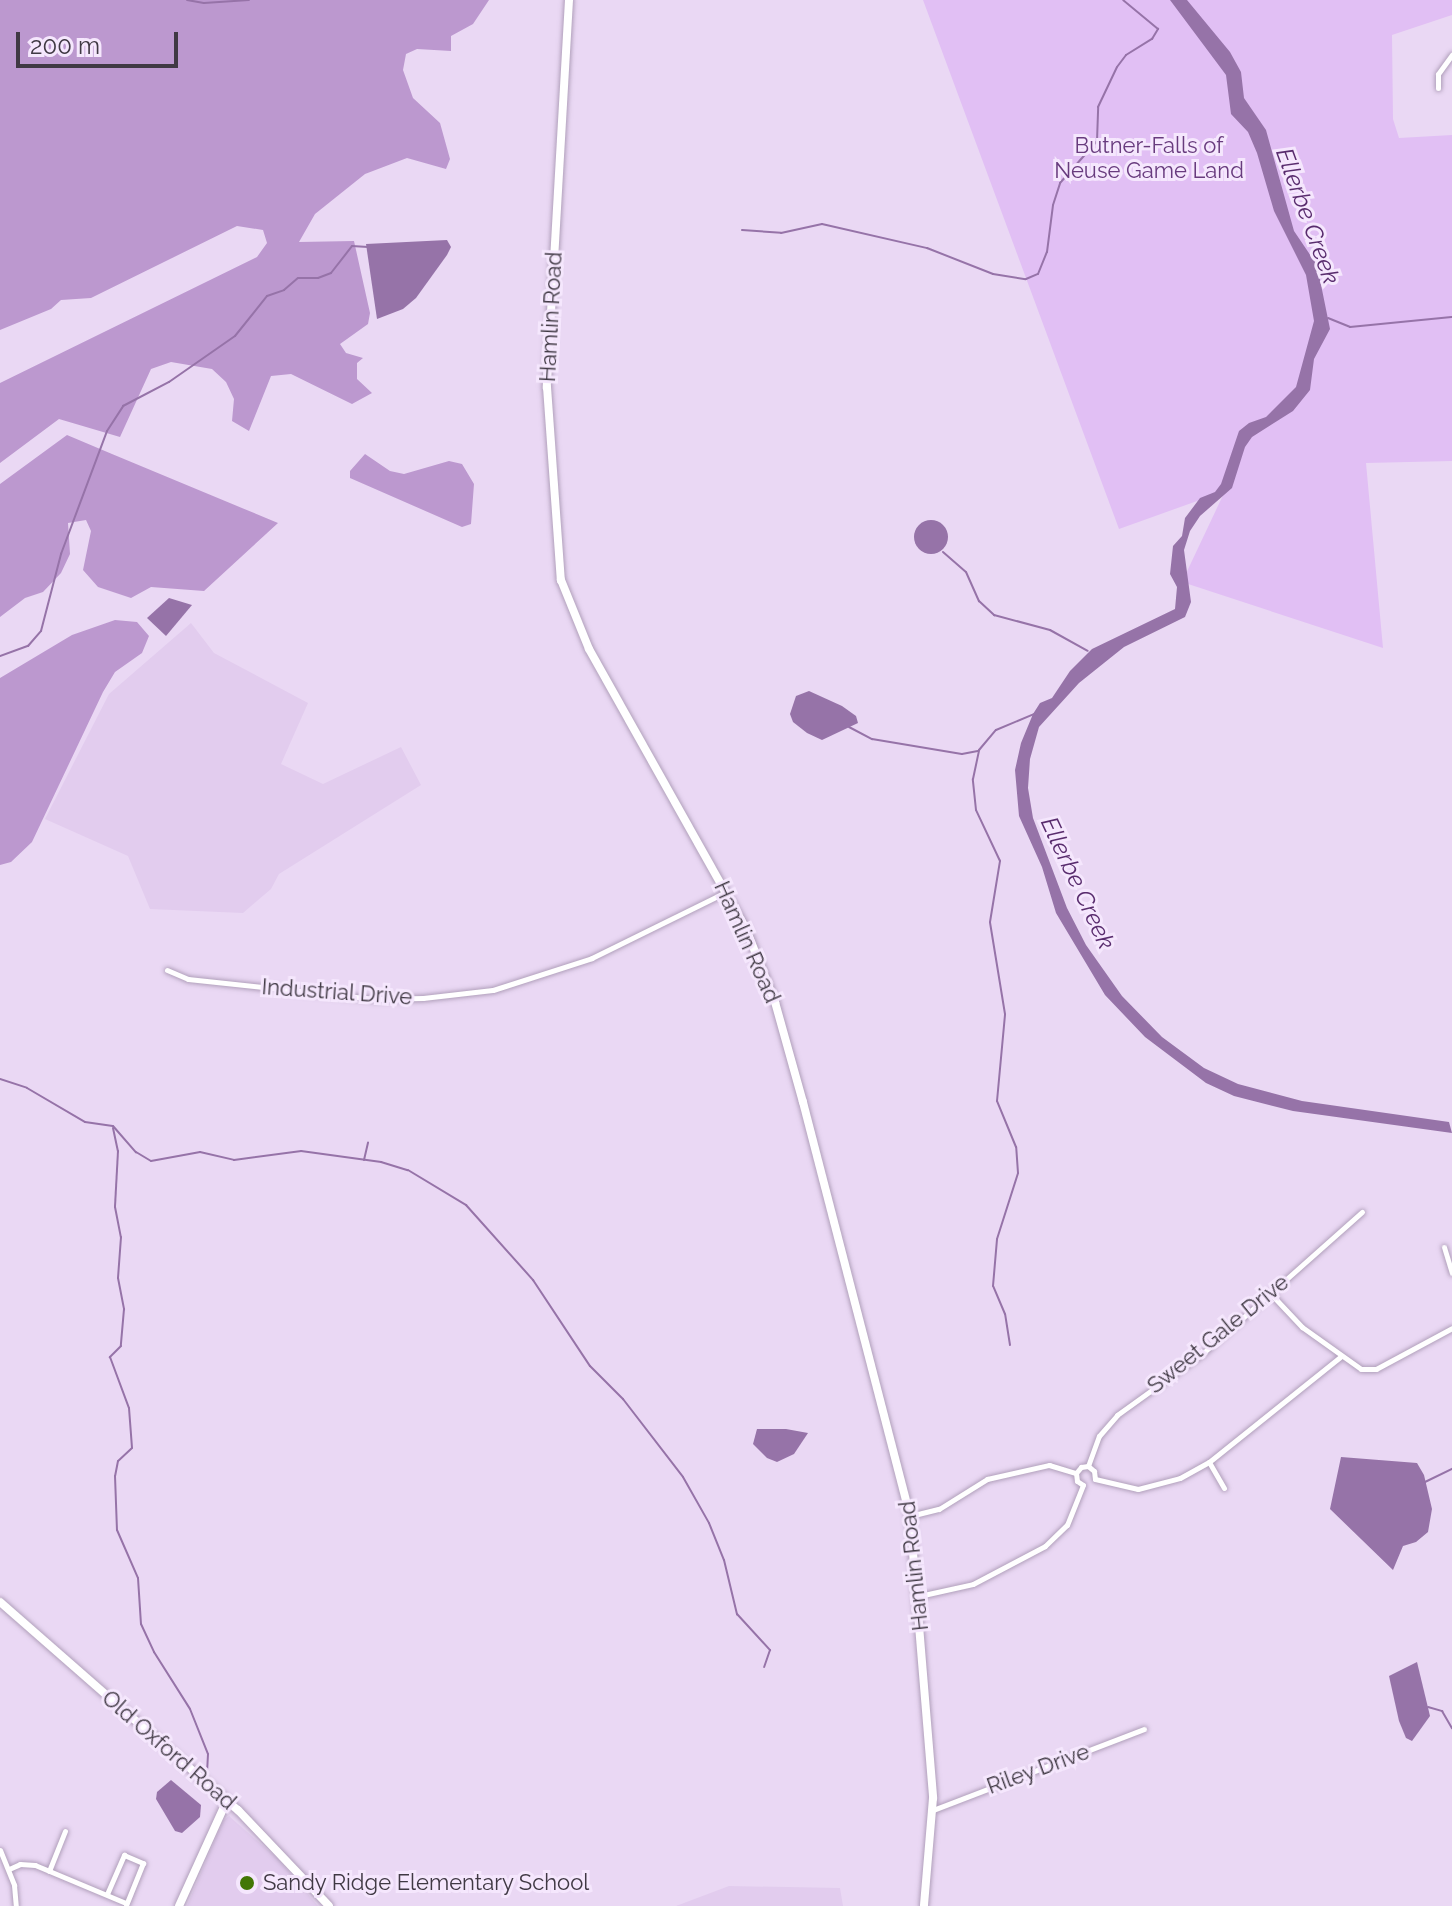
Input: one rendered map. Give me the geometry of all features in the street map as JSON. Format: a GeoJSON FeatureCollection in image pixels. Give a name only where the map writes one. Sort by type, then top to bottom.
{"type":"FeatureCollection","features":[{"type":"Feature","properties":{"kind":"street","name":"Hamlin Road"},"geometry":{"type":"LineString","coordinates":[[569,0],[547,387],[561,580],[589,649],[727,892],[752,944],[780,1020],[910,1516],[919,1596],[933,1810],[924,1906]]}},
{"type":"Feature","properties":{"kind":"street"},"geometry":{"type":"LineString","coordinates":[[1438,88],[1438,74],[1452,55]]}},
{"type":"Feature","properties":{"kind":"street","name":"Industrial Drive"},"geometry":{"type":"LineString","coordinates":[[167,970],[188,979],[374,999],[423,998],[493,990],[592,958],[727,892]]}},
{"type":"Feature","properties":{"kind":"street","name":"Sweet Gale Drive"},"geometry":{"type":"LineString","coordinates":[[1088,1466],[1099,1436],[1110,1422],[1202,1354],[1362,1212]]}},
{"type":"Feature","properties":{"kind":"street"},"geometry":{"type":"LineString","coordinates":[[1444,1247],[1452,1273]]}},
{"type":"Feature","properties":{"kind":"street"},"geometry":{"type":"LineString","coordinates":[[1270,1293],[1302,1327],[1354,1367],[1376,1369],[1452,1328]]}},
{"type":"Feature","properties":{"kind":"street"},"geometry":{"type":"LineString","coordinates":[[919,1596],[973,1584],[1045,1546],[1067,1525],[1083,1485],[1095,1479],[1127,1488],[1156,1487],[1209,1462],[1340,1357]]}},
{"type":"Feature","properties":{"kind":"street"},"geometry":{"type":"LineString","coordinates":[[1209,1462],[1224,1488]]}},
{"type":"Feature","properties":{"kind":"street"},"geometry":{"type":"LineString","coordinates":[[910,1516],[939,1509],[987,1479],[1049,1465],[1076,1473]]}},
{"type":"Feature","properties":{"kind":"street"},"geometry":{"type":"LineString","coordinates":[[1083,1485],[1077,1481],[1076,1473],[1081,1467],[1088,1466],[1094,1471],[1095,1479]]}},
{"type":"Feature","properties":{"kind":"street","name":"Old Oxford Road"},"geometry":{"type":"LineString","coordinates":[[0,1602],[227,1800],[292,1864],[329,1906]]}},
{"type":"Feature","properties":{"kind":"street","name":"Riley Drive"},"geometry":{"type":"LineString","coordinates":[[933,1810],[1144,1729]]}},
{"type":"Feature","properties":{"kind":"street"},"geometry":{"type":"LineString","coordinates":[[179,1906],[227,1800]]}},
{"type":"Feature","properties":{"kind":"street"},"geometry":{"type":"LineString","coordinates":[[49,1871],[65,1831]]}},
{"type":"Feature","properties":{"kind":"street"},"geometry":{"type":"LineString","coordinates":[[0,1850],[9,1869],[16,1906]]}},
{"type":"Feature","properties":{"kind":"street"},"geometry":{"type":"LineString","coordinates":[[9,1869],[25,1863],[126,1904],[143,1863],[124,1855],[107,1894]]}},
{"type":"Feature","properties":{"kind":"shaded area"},"geometry":{"type":"Polygon","coordinates":[[[0,0],[489,0],[473,24],[451,36],[451,51],[417,49],[406,54],[403,70],[413,98],[440,123],[450,159],[446,169],[407,158],[365,174],[315,214],[299,242],[354,241],[370,313],[368,324],[340,344],[346,353],[363,358],[357,363],[357,379],[372,393],[352,404],[291,374],[271,376],[249,431],[232,421],[234,399],[226,382],[212,369],[171,362],[151,369],[120,437],[59,419],[0,463],[0,383],[257,257],[267,243],[263,230],[237,226],[91,298],[61,300],[51,309],[0,330],[0,0]]]}},
{"type":"Feature","properties":{"kind":"shaded area"},"geometry":{"type":"Polygon","coordinates":[[[1170,0],[1187,0],[1230,52],[1241,72],[1244,98],[1266,130],[1294,231],[1317,265],[1330,329],[1314,359],[1310,390],[1293,411],[1252,437],[1245,447],[1232,488],[1200,516],[1190,531],[1184,550],[1191,602],[1185,617],[1124,647],[1079,683],[1039,727],[1030,759],[1028,788],[1033,818],[1067,908],[1086,945],[1122,996],[1162,1037],[1204,1068],[1238,1084],[1302,1101],[1449,1122],[1452,1133],[1293,1111],[1234,1096],[1206,1083],[1145,1037],[1105,995],[1056,913],[1042,867],[1019,816],[1015,770],[1021,743],[1033,714],[1040,703],[1052,698],[1070,671],[1092,649],[1175,609],[1177,587],[1170,574],[1173,546],[1182,536],[1185,518],[1200,498],[1215,492],[1221,484],[1239,431],[1249,423],[1266,417],[1296,387],[1314,321],[1306,275],[1274,211],[1248,132],[1231,114],[1226,75],[1170,0]]]}},
{"type":"Feature","properties":{"kind":"shaded area"},"geometry":{"type":"Polygon","coordinates":[[[447,240],[451,247],[447,255],[416,298],[403,309],[377,319],[366,244],[447,240]]]}},
{"type":"Feature","properties":{"kind":"shaded area"},"geometry":{"type":"Polygon","coordinates":[[[67,435],[278,523],[204,591],[151,587],[131,598],[98,587],[83,570],[91,531],[86,520],[68,523],[70,554],[61,573],[43,592],[25,598],[0,617],[0,484],[67,435]]]}},
{"type":"Feature","properties":{"kind":"shaded area"},"geometry":{"type":"Polygon","coordinates":[[[365,454],[390,471],[404,474],[449,461],[462,464],[474,484],[471,524],[462,527],[350,478],[350,471],[365,454]]]}},
{"type":"Feature","properties":{"kind":"shaded area"},"geometry":{"type":"Polygon","coordinates":[[[931,520],[943,525],[948,537],[943,549],[931,554],[919,549],[914,537],[919,525],[931,520]]]}},
{"type":"Feature","properties":{"kind":"shaded area"},"geometry":{"type":"Polygon","coordinates":[[[169,598],[192,605],[166,636],[147,618],[169,598]]]}},
{"type":"Feature","properties":{"kind":"shaded area"},"geometry":{"type":"Polygon","coordinates":[[[115,620],[137,622],[149,636],[142,653],[115,672],[103,692],[32,842],[11,862],[0,865],[0,678],[72,635],[115,620]]]}},
{"type":"Feature","properties":{"kind":"shaded area"},"geometry":{"type":"Polygon","coordinates":[[[191,623],[214,653],[308,703],[281,764],[323,784],[401,747],[421,785],[279,874],[271,889],[243,913],[150,909],[128,856],[45,819],[109,694],[191,623]]]}},
{"type":"Feature","properties":{"kind":"shaded area"},"geometry":{"type":"Polygon","coordinates":[[[809,691],[842,706],[856,716],[858,723],[822,740],[807,733],[793,722],[790,714],[796,696],[809,691]]]}},
{"type":"Feature","properties":{"kind":"shaded area"},"geometry":{"type":"Polygon","coordinates":[[[757,1429],[808,1433],[794,1454],[777,1462],[767,1458],[753,1444],[757,1429]]]}},
{"type":"Feature","properties":{"kind":"shaded area"},"geometry":{"type":"Polygon","coordinates":[[[1341,1457],[1417,1463],[1424,1475],[1432,1509],[1428,1532],[1416,1542],[1403,1546],[1393,1570],[1330,1509],[1341,1457]]]}},
{"type":"Feature","properties":{"kind":"shaded area"},"geometry":{"type":"Polygon","coordinates":[[[1417,1662],[1430,1716],[1412,1741],[1406,1738],[1399,1721],[1389,1676],[1417,1662]]]}},
{"type":"Feature","properties":{"kind":"shaded area"},"geometry":{"type":"Polygon","coordinates":[[[171,1780],[201,1805],[200,1817],[182,1833],[175,1831],[156,1799],[157,1792],[171,1780]]]}},
{"type":"Feature","properties":{"kind":"shaded area","name":"Sandy Ridge Elementary School"},"geometry":{"type":"Polygon","coordinates":[[[229,1816],[278,1859],[318,1906],[187,1906],[223,1821],[229,1816]]]}},
{"type":"Feature","properties":{"kind":"shaded area"},"geometry":{"type":"Polygon","coordinates":[[[729,1886],[840,1888],[843,1906],[676,1906],[729,1886]]]}},
{"type":"Feature","properties":{"kind":"green space","name":"Butner-Falls of Neuse Game Land"},"geometry":{"type":"Polygon","coordinates":[[[923,0],[1452,0],[1452,15],[1392,35],[1393,119],[1399,138],[1452,135],[1452,461],[1366,463],[1383,648],[1182,582],[1225,491],[1119,529],[923,0]]]}},
{"type":"Feature","properties":{"kind":"waterway"},"geometry":{"type":"LineString","coordinates":[[187,0],[204,3],[249,0]]}},
{"type":"Feature","properties":{"kind":"waterway"},"geometry":{"type":"LineString","coordinates":[[742,230],[781,233],[822,224],[927,248],[993,274],[1026,279],[1038,274],[1047,252],[1053,205],[1060,183],[1097,141],[1098,107],[1117,67],[1126,55],[1152,39],[1158,29],[1123,0]]}},
{"type":"Feature","properties":{"kind":"waterway"},"geometry":{"type":"LineString","coordinates":[[0,656],[28,646],[41,631],[61,554],[107,431],[123,406],[169,382],[235,336],[267,296],[284,290],[298,278],[318,278],[331,273],[352,246],[368,247]]}},
{"type":"Feature","properties":{"kind":"waterway"},"geometry":{"type":"LineString","coordinates":[[1328,318],[1350,327],[1452,317]]}},
{"type":"Feature","properties":{"kind":"waterway"},"geometry":{"type":"LineString","coordinates":[[943,552],[966,572],[979,601],[994,615],[1050,630],[1088,651]]}},
{"type":"Feature","properties":{"kind":"waterway"},"geometry":{"type":"LineString","coordinates":[[1010,1345],[1005,1314],[993,1286],[997,1239],[1018,1173],[1016,1147],[997,1101],[1005,1014],[990,922],[1000,861],[976,810],[973,779],[979,750],[996,730],[1034,714]]}},
{"type":"Feature","properties":{"kind":"waterway"},"geometry":{"type":"LineString","coordinates":[[849,727],[872,739],[962,754],[978,751]]}},
{"type":"Feature","properties":{"kind":"waterway"},"geometry":{"type":"LineString","coordinates":[[0,1079],[27,1088],[85,1122],[113,1126],[136,1152],[151,1161],[200,1152],[234,1160],[301,1151],[381,1162],[408,1170],[466,1205],[533,1280],[590,1366],[623,1399],[683,1477],[709,1523],[724,1560],[737,1614],[770,1650],[764,1667]]}},
{"type":"Feature","properties":{"kind":"waterway"},"geometry":{"type":"LineString","coordinates":[[113,1128],[118,1151],[115,1207],[121,1237],[118,1278],[124,1309],[121,1346],[110,1357],[129,1408],[132,1448],[118,1461],[115,1476],[117,1530],[138,1578],[141,1624],[154,1652],[190,1709],[208,1754],[207,1773]]}},
{"type":"Feature","properties":{"kind":"waterway"},"geometry":{"type":"LineString","coordinates":[[364,1160],[368,1142]]}},
{"type":"Feature","properties":{"kind":"waterway"},"geometry":{"type":"LineString","coordinates":[[1425,1482],[1452,1469]]}},
{"type":"Feature","properties":{"kind":"waterway"},"geometry":{"type":"LineString","coordinates":[[1428,1707],[1442,1711],[1452,1728]]}},
{"type":"Feature","properties":{"kind":"place","name":"Sandy Ridge Elementary School"},"geometry":{"type":"Point","coordinates":[247,1883]}},
{"type":"Feature","properties":{"kind":"water label","name":"Ellerbe Creek"},"geometry":{"type":"Point","coordinates":[1308,216]}},
{"type":"Feature","properties":{"kind":"water label","name":"Ellerbe Creek"},"geometry":{"type":"Point","coordinates":[1078,883]}}]}
